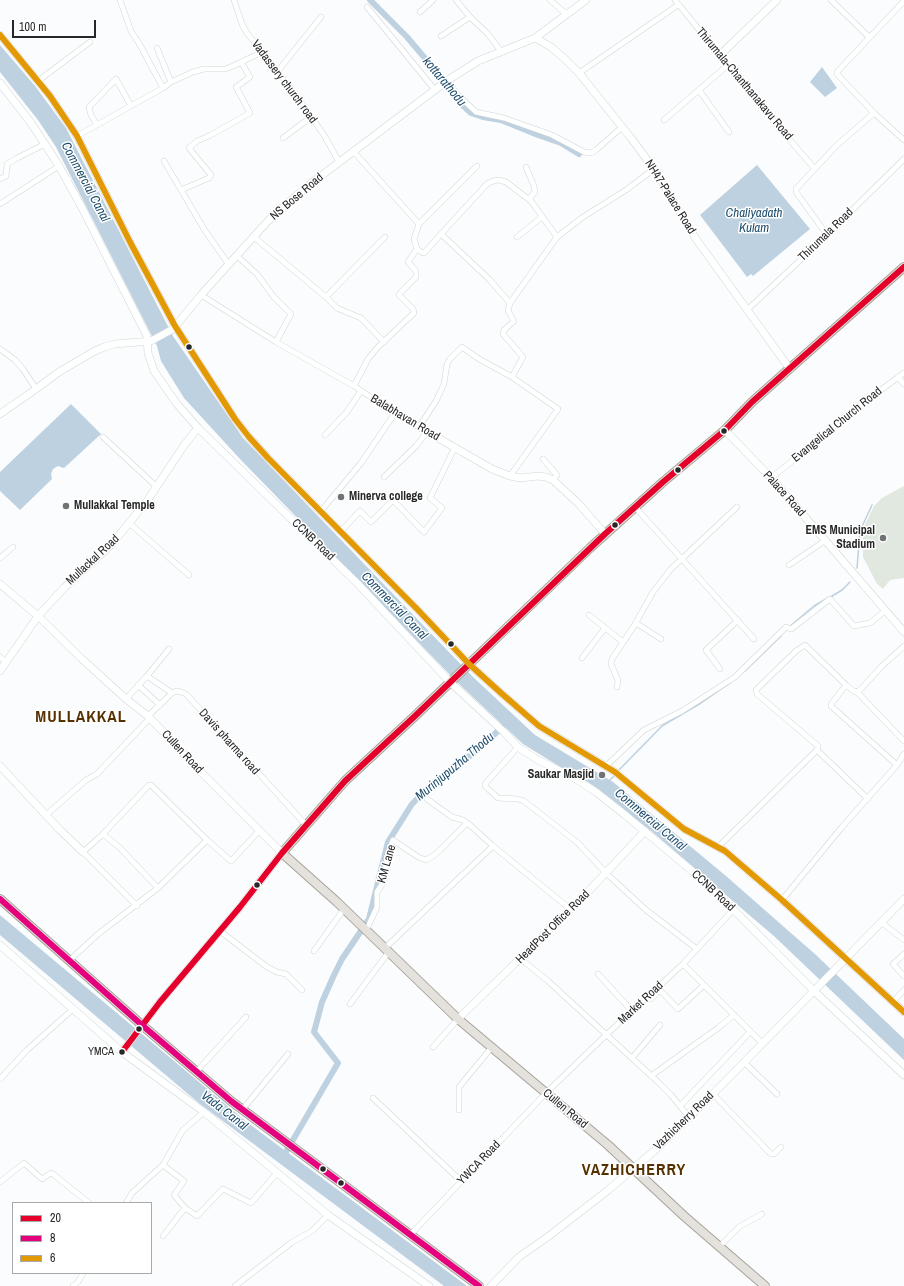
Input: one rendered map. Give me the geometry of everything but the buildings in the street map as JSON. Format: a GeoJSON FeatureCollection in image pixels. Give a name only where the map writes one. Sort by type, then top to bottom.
{"type":"FeatureCollection","features":[{"type":"Feature","properties":{"kind":"main road","name":"NS Bose Road"},"geometry":{"type":"LineString","coordinates":[[174,327],[201,295],[283,207],[339,162],[449,80],[478,61],[534,38],[586,0]]}},
{"type":"Feature","properties":{"kind":"main road"},"geometry":{"type":"LineString","coordinates":[[720,55],[777,0]]}},
{"type":"Feature","properties":{"kind":"main road"},"geometry":{"type":"LineString","coordinates":[[0,35],[38,81],[65,117],[77,136],[174,327],[235,419],[249,437],[341,530],[468,665],[539,726],[616,773],[684,829],[725,851],[782,900],[904,1012]]}},
{"type":"Feature","properties":{"kind":"main road","name":"NH47-Palace Road"},"geometry":{"type":"LineString","coordinates":[[534,38],[551,47],[579,74],[622,126],[654,169],[696,239],[790,369]]}},
{"type":"Feature","properties":{"kind":"main road","name":"CCNB Road"},"geometry":{"type":"LineString","coordinates":[[1,86],[24,113],[59,166],[105,251],[147,336],[149,341],[148,353],[154,371],[177,404],[198,428],[358,584],[451,682],[518,747],[538,760],[576,779],[589,788],[624,814],[714,890],[904,1075]]}},
{"type":"Feature","properties":{"kind":"main road"},"geometry":{"type":"LineString","coordinates":[[123,1050],[282,853],[345,781],[451,682],[604,534],[725,430],[752,402],[904,267]]}},
{"type":"Feature","properties":{"kind":"main road"},"geometry":{"type":"LineString","coordinates":[[0,414],[36,390],[59,372],[93,352],[115,344],[149,341],[174,327]]}},
{"type":"Feature","properties":{"kind":"main road","name":"Balabhavan Road"},"geometry":{"type":"LineString","coordinates":[[419,427],[492,469],[520,478],[538,476],[553,480]]}},
{"type":"Feature","properties":{"kind":"main road","name":"Mullackal Road"},"geometry":{"type":"LineString","coordinates":[[0,671],[38,616],[64,586],[111,545],[130,523],[157,487],[185,444],[198,428]]}},
{"type":"Feature","properties":{"kind":"main road","name":"Palace Road"},"geometry":{"type":"LineString","coordinates":[[725,430],[771,478],[826,540],[904,632]]}},
{"type":"Feature","properties":{"kind":"main road"},"geometry":{"type":"LineString","coordinates":[[553,480],[579,504],[604,534]]}},
{"type":"Feature","properties":{"kind":"main road","name":"Cullen Road"},"geometry":{"type":"LineString","coordinates":[[0,584],[38,616],[126,699],[149,717],[259,831],[344,909],[458,1019],[608,1145],[684,1216],[765,1286]]}},
{"type":"Feature","properties":{"kind":"main road"},"geometry":{"type":"LineString","coordinates":[[0,766],[83,852]]}},
{"type":"Feature","properties":{"kind":"main road","name":"HeadPost Office Road"},"geometry":{"type":"LineString","coordinates":[[458,1019],[521,959],[645,832]]}},
{"type":"Feature","properties":{"kind":"main road"},"geometry":{"type":"LineString","coordinates":[[0,899],[70,960],[142,1027],[231,1101],[479,1286]]}},
{"type":"Feature","properties":{"kind":"main road","name":"Vazhicherry Road"},"geometry":{"type":"LineString","coordinates":[[491,1286],[519,1257],[549,1236],[607,1191],[654,1151],[713,1094],[903,901]]}},
{"type":"Feature","properties":{"kind":"main road"},"geometry":{"type":"LineString","coordinates":[[0,945],[73,1009],[123,1050],[204,1112],[328,1215],[429,1286]]}},
{"type":"Feature","properties":{"kind":"street"},"geometry":{"type":"LineString","coordinates":[[120,0],[131,31],[163,88]]}},
{"type":"Feature","properties":{"kind":"street","name":"Vadassery church road"},"geometry":{"type":"LineString","coordinates":[[234,0],[245,29],[278,71],[324,135],[339,162]]}},
{"type":"Feature","properties":{"kind":"street"},"geometry":{"type":"LineString","coordinates":[[420,12],[433,0]]}},
{"type":"Feature","properties":{"kind":"street"},"geometry":{"type":"LineString","coordinates":[[456,0],[470,17],[487,33],[501,51]]}},
{"type":"Feature","properties":{"kind":"street"},"geometry":{"type":"LineString","coordinates":[[550,0],[566,14]]}},
{"type":"Feature","properties":{"kind":"street","name":"Thirumala-Chanthanakavu Road"},"geometry":{"type":"LineString","coordinates":[[675,0],[769,116],[814,168]]}},
{"type":"Feature","properties":{"kind":"street"},"geometry":{"type":"LineString","coordinates":[[831,0],[869,37]]}},
{"type":"Feature","properties":{"kind":"street"},"geometry":{"type":"LineString","coordinates":[[904,0],[840,68],[837,74],[874,114],[904,140]]}},
{"type":"Feature","properties":{"kind":"street"},"geometry":{"type":"LineString","coordinates":[[579,74],[678,5]]}},
{"type":"Feature","properties":{"kind":"street"},"geometry":{"type":"LineString","coordinates":[[367,7],[438,88]]}},
{"type":"Feature","properties":{"kind":"street"},"geometry":{"type":"LineString","coordinates":[[278,71],[321,17]]}},
{"type":"Feature","properties":{"kind":"street"},"geometry":{"type":"LineString","coordinates":[[440,36],[470,17]]}},
{"type":"Feature","properties":{"kind":"street"},"geometry":{"type":"LineString","coordinates":[[38,81],[90,42]]}},
{"type":"Feature","properties":{"kind":"street"},"geometry":{"type":"LineString","coordinates":[[157,48],[171,82]]}},
{"type":"Feature","properties":{"kind":"street"},"geometry":{"type":"LineString","coordinates":[[77,136],[163,88],[171,82],[204,69],[224,69],[262,52]]}},
{"type":"Feature","properties":{"kind":"street"},"geometry":{"type":"LineString","coordinates":[[181,190],[209,178],[211,175],[189,148],[197,141],[250,113],[236,87],[250,78],[242,62]]}},
{"type":"Feature","properties":{"kind":"street"},"geometry":{"type":"LineString","coordinates":[[664,120],[728,65]]}},
{"type":"Feature","properties":{"kind":"street"},"geometry":{"type":"LineString","coordinates":[[96,125],[91,115],[90,107],[116,79],[131,106]]}},
{"type":"Feature","properties":{"kind":"street"},"geometry":{"type":"LineString","coordinates":[[449,80],[455,92],[471,109],[476,112],[504,118],[552,135],[589,153],[605,144],[622,126]]}},
{"type":"Feature","properties":{"kind":"street"},"geometry":{"type":"LineString","coordinates":[[699,90],[729,132]]}},
{"type":"Feature","properties":{"kind":"street"},"geometry":{"type":"LineString","coordinates":[[827,236],[796,192],[796,189],[837,145],[874,114]]}},
{"type":"Feature","properties":{"kind":"street"},"geometry":{"type":"LineString","coordinates":[[283,138],[311,117]]}},
{"type":"Feature","properties":{"kind":"street"},"geometry":{"type":"LineString","coordinates":[[0,179],[6,176],[7,164],[45,144]]}},
{"type":"Feature","properties":{"kind":"street"},"geometry":{"type":"LineString","coordinates":[[353,151],[419,224]]}},
{"type":"Feature","properties":{"kind":"street","name":"Thirumala Road"},"geometry":{"type":"LineString","coordinates":[[746,310],[827,236],[904,159]]}},
{"type":"Feature","properties":{"kind":"street"},"geometry":{"type":"LineString","coordinates":[[164,161],[204,229],[229,265]]}},
{"type":"Feature","properties":{"kind":"street"},"geometry":{"type":"LineString","coordinates":[[0,204],[59,166]]}},
{"type":"Feature","properties":{"kind":"street"},"geometry":{"type":"LineString","coordinates":[[477,166],[419,224],[414,239],[417,249],[423,253],[425,252],[487,184],[499,180],[506,182],[529,200],[557,237]]}},
{"type":"Feature","properties":{"kind":"street"},"geometry":{"type":"LineString","coordinates":[[526,167],[535,192],[529,200]]}},
{"type":"Feature","properties":{"kind":"street"},"geometry":{"type":"LineString","coordinates":[[512,377],[523,358],[503,334],[504,330],[514,321],[508,312],[510,303],[557,237],[583,217],[626,190],[654,169]]}},
{"type":"Feature","properties":{"kind":"street"},"geometry":{"type":"LineString","coordinates":[[517,237],[542,217]]}},
{"type":"Feature","properties":{"kind":"street"},"geometry":{"type":"LineString","coordinates":[[441,234],[489,279],[510,303]]}},
{"type":"Feature","properties":{"kind":"street"},"geometry":{"type":"LineString","coordinates":[[254,237],[326,297],[337,308],[361,318],[384,342]]}},
{"type":"Feature","properties":{"kind":"street"},"geometry":{"type":"LineString","coordinates":[[326,297],[385,237]]}},
{"type":"Feature","properties":{"kind":"street"},"geometry":{"type":"LineString","coordinates":[[354,386],[368,359],[414,313],[413,309],[399,295],[416,277],[416,271],[408,262],[417,249]]}},
{"type":"Feature","properties":{"kind":"street"},"geometry":{"type":"LineString","coordinates":[[237,256],[257,274],[273,296],[291,314],[276,342]]}},
{"type":"Feature","properties":{"kind":"street","name":"Balabhavan Road"},"geometry":{"type":"LineString","coordinates":[[201,295],[276,342],[354,386],[419,427]]}},
{"type":"Feature","properties":{"kind":"street"},"geometry":{"type":"LineString","coordinates":[[419,427],[436,401],[444,384],[450,359],[462,347],[478,359],[512,377],[558,409],[510,476]]}},
{"type":"Feature","properties":{"kind":"street"},"geometry":{"type":"LineString","coordinates":[[0,349],[15,360],[23,369],[36,390]]}},
{"type":"Feature","properties":{"kind":"street","name":"Evangelical Church Road"},"geometry":{"type":"LineString","coordinates":[[771,478],[820,439],[843,418],[904,373]]}},
{"type":"Feature","properties":{"kind":"street"},"geometry":{"type":"LineString","coordinates":[[898,377],[904,384]]}},
{"type":"Feature","properties":{"kind":"street"},"geometry":{"type":"LineString","coordinates":[[325,435],[346,413],[361,391]]}},
{"type":"Feature","properties":{"kind":"street"},"geometry":{"type":"LineString","coordinates":[[321,511],[361,463],[395,413]]}},
{"type":"Feature","properties":{"kind":"street"},"geometry":{"type":"LineString","coordinates":[[384,477],[416,446],[427,432]]}},
{"type":"Feature","properties":{"kind":"street"},"geometry":{"type":"LineString","coordinates":[[103,437],[157,487]]}},
{"type":"Feature","properties":{"kind":"street"},"geometry":{"type":"LineString","coordinates":[[341,530],[360,511],[371,522],[393,500],[424,532],[442,508],[430,498],[456,447]]}},
{"type":"Feature","properties":{"kind":"street"},"geometry":{"type":"LineString","coordinates":[[543,459],[557,475],[553,480]]}},
{"type":"Feature","properties":{"kind":"street"},"geometry":{"type":"LineString","coordinates":[[635,507],[754,639]]}},
{"type":"Feature","properties":{"kind":"street"},"geometry":{"type":"LineString","coordinates":[[617,686],[618,680],[611,661],[636,623],[653,592],[670,570],[737,507]]}},
{"type":"Feature","properties":{"kind":"street"},"geometry":{"type":"LineString","coordinates":[[130,523],[189,575]]}},
{"type":"Feature","properties":{"kind":"street"},"geometry":{"type":"LineString","coordinates":[[789,565],[826,540]]}},
{"type":"Feature","properties":{"kind":"street"},"geometry":{"type":"LineString","coordinates":[[0,558],[13,547]]}},
{"type":"Feature","properties":{"kind":"street"},"geometry":{"type":"LineString","coordinates":[[606,766],[644,730],[682,711],[735,677],[788,628],[830,599],[854,626],[870,623],[886,610]]}},
{"type":"Feature","properties":{"kind":"street"},"geometry":{"type":"LineString","coordinates":[[589,615],[623,642]]}},
{"type":"Feature","properties":{"kind":"street"},"geometry":{"type":"LineString","coordinates":[[720,669],[706,650],[738,620]]}},
{"type":"Feature","properties":{"kind":"street"},"geometry":{"type":"LineString","coordinates":[[636,623],[661,639]]}},
{"type":"Feature","properties":{"kind":"street"},"geometry":{"type":"LineString","coordinates":[[582,658],[605,628]]}},
{"type":"Feature","properties":{"kind":"street"},"geometry":{"type":"LineString","coordinates":[[868,799],[817,750],[817,745],[757,694],[756,690],[796,651],[805,645],[846,685],[857,692],[904,741]]}},
{"type":"Feature","properties":{"kind":"street"},"geometry":{"type":"LineString","coordinates":[[857,692],[904,646]]}},
{"type":"Feature","properties":{"kind":"street"},"geometry":{"type":"LineString","coordinates":[[126,699],[170,649]]}},
{"type":"Feature","properties":{"kind":"street"},"geometry":{"type":"LineString","coordinates":[[0,656],[6,662]]}},
{"type":"Feature","properties":{"kind":"street","name":"Davis pharma road"},"geometry":{"type":"LineString","coordinates":[[147,676],[172,693],[181,692],[186,694],[306,825]]}},
{"type":"Feature","properties":{"kind":"street"},"geometry":{"type":"LineString","coordinates":[[138,685],[160,705]]}},
{"type":"Feature","properties":{"kind":"street"},"geometry":{"type":"LineString","coordinates":[[846,685],[831,706],[897,765]]}},
{"type":"Feature","properties":{"kind":"street"},"geometry":{"type":"LineString","coordinates":[[46,815],[86,780],[97,774],[172,693]]}},
{"type":"Feature","properties":{"kind":"street"},"geometry":{"type":"LineString","coordinates":[[518,747],[485,784],[485,786],[498,798],[511,798],[524,801],[578,843],[606,873],[646,910],[697,949]]}},
{"type":"Feature","properties":{"kind":"street"},"geometry":{"type":"LineString","coordinates":[[718,847],[817,750]]}},
{"type":"Feature","properties":{"kind":"street"},"geometry":{"type":"LineString","coordinates":[[782,900],[842,827],[897,765],[904,754]]}},
{"type":"Feature","properties":{"kind":"street"},"geometry":{"type":"LineString","coordinates":[[137,906],[83,852],[103,834],[150,785],[231,861],[259,831]]}},
{"type":"Feature","properties":{"kind":"street"},"geometry":{"type":"LineString","coordinates":[[427,799],[452,817],[463,820],[467,823],[570,909]]}},
{"type":"Feature","properties":{"kind":"street","name":"KM Lane"},"geometry":{"type":"LineString","coordinates":[[363,928],[377,907],[378,892],[383,883],[387,857],[393,840],[418,857],[426,860],[436,853],[467,823]]}},
{"type":"Feature","properties":{"kind":"street"},"geometry":{"type":"LineString","coordinates":[[103,834],[119,847],[158,888]]}},
{"type":"Feature","properties":{"kind":"street"},"geometry":{"type":"LineString","coordinates":[[70,960],[103,930],[119,917],[137,906],[158,888],[207,840]]}},
{"type":"Feature","properties":{"kind":"street"},"geometry":{"type":"LineString","coordinates":[[350,1004],[386,951],[493,846]]}},
{"type":"Feature","properties":{"kind":"street"},"geometry":{"type":"LineString","coordinates":[[314,951],[344,909]]}},
{"type":"Feature","properties":{"kind":"street","name":"Market Road"},"geometry":{"type":"LineString","coordinates":[[546,1093],[683,964],[733,910]]}},
{"type":"Feature","properties":{"kind":"street"},"geometry":{"type":"LineString","coordinates":[[881,922],[904,940]]}},
{"type":"Feature","properties":{"kind":"street"},"geometry":{"type":"LineString","coordinates":[[220,931],[267,968],[286,974],[302,990]]}},
{"type":"Feature","properties":{"kind":"street"},"geometry":{"type":"LineString","coordinates":[[904,954],[893,964],[904,976]]}},
{"type":"Feature","properties":{"kind":"street"},"geometry":{"type":"LineString","coordinates":[[521,959],[548,981],[632,1058],[671,1095],[689,1117]]}},
{"type":"Feature","properties":{"kind":"street"},"geometry":{"type":"LineString","coordinates":[[683,964],[762,1043]]}},
{"type":"Feature","properties":{"kind":"street"},"geometry":{"type":"LineString","coordinates":[[598,974],[632,1011]]}},
{"type":"Feature","properties":{"kind":"street"},"geometry":{"type":"LineString","coordinates":[[651,999],[660,990],[678,1009],[704,985]]}},
{"type":"Feature","properties":{"kind":"street"},"geometry":{"type":"LineString","coordinates":[[893,1002],[904,990]]}},
{"type":"Feature","properties":{"kind":"street"},"geometry":{"type":"LineString","coordinates":[[0,1079],[27,1050],[73,1009]]}},
{"type":"Feature","properties":{"kind":"street"},"geometry":{"type":"LineString","coordinates":[[651,1076],[734,1015]]}},
{"type":"Feature","properties":{"kind":"street"},"geometry":{"type":"LineString","coordinates":[[196,1071],[246,1017]]}},
{"type":"Feature","properties":{"kind":"street"},"geometry":{"type":"LineString","coordinates":[[433,1048],[458,1019]]}},
{"type":"Feature","properties":{"kind":"street"},"geometry":{"type":"LineString","coordinates":[[632,1058],[660,1025]]}},
{"type":"Feature","properties":{"kind":"street"},"geometry":{"type":"LineString","coordinates":[[680,1106],[750,1032]]}},
{"type":"Feature","properties":{"kind":"street"},"geometry":{"type":"LineString","coordinates":[[459,1110],[459,1087],[492,1048]]}},
{"type":"Feature","properties":{"kind":"street"},"geometry":{"type":"LineString","coordinates":[[242,1109],[288,1054]]}},
{"type":"Feature","properties":{"kind":"street"},"geometry":{"type":"LineString","coordinates":[[744,1062],[777,1094]]}},
{"type":"Feature","properties":{"kind":"street","name":"YWCA Road"},"geometry":{"type":"LineString","coordinates":[[411,1234],[546,1093]]}},
{"type":"Feature","properties":{"kind":"street"},"geometry":{"type":"LineString","coordinates":[[713,1094],[771,1154],[774,1154],[782,1147]]}},
{"type":"Feature","properties":{"kind":"street"},"geometry":{"type":"LineString","coordinates":[[373,1098],[461,1182]]}},
{"type":"Feature","properties":{"kind":"street"},"geometry":{"type":"LineString","coordinates":[[127,1202],[132,1193],[163,1164],[183,1130],[204,1112]]}},
{"type":"Feature","properties":{"kind":"street"},"geometry":{"type":"LineString","coordinates":[[0,1182],[24,1163],[42,1179],[51,1173],[53,1174],[88,1202]]}},
{"type":"Feature","properties":{"kind":"street"},"geometry":{"type":"LineString","coordinates":[[163,1164],[184,1181],[174,1195],[185,1208],[197,1216],[223,1189],[251,1203],[277,1173]]}},
{"type":"Feature","properties":{"kind":"street"},"geometry":{"type":"LineString","coordinates":[[163,1236],[185,1208]]}},
{"type":"Feature","properties":{"kind":"street"},"geometry":{"type":"LineString","coordinates":[[720,1246],[739,1227],[762,1214]]}},
{"type":"Feature","properties":{"kind":"street"},"geometry":{"type":"LineString","coordinates":[[237,1285],[291,1243],[312,1231],[328,1215]]}},
{"type":"Feature","properties":{"kind":"street"},"geometry":{"type":"LineString","coordinates":[[73,1286],[78,1282],[82,1274]]}},
{"type":"Feature","properties":{"kind":"shaded area","name":"EMS Municipal Stadium"},"geometry":{"type":"Polygon","coordinates":[[[904,486],[904,578],[890,580],[883,589],[877,584],[863,557],[863,529],[874,506],[882,498],[904,486]]]}},
{"type":"Feature","properties":{"kind":"water","name":"Commercial Canal"},"geometry":{"type":"Polygon","coordinates":[[[0,45],[35,86],[66,128],[173,336],[243,438],[472,676],[535,735],[613,782],[726,876],[816,955],[904,1039],[904,1060],[775,937],[650,830],[596,789],[523,744],[458,683],[240,459],[184,398],[161,361],[157,346],[56,147],[38,120],[0,72],[0,45]]]}},
{"type":"Feature","properties":{"kind":"water"},"geometry":{"type":"Polygon","coordinates":[[[822,67],[837,88],[825,97],[810,82],[822,67]]]}},
{"type":"Feature","properties":{"kind":"water","name":"Chaliyadath Kulam"},"geometry":{"type":"Polygon","coordinates":[[[757,165],[810,229],[753,276],[751,274],[747,277],[700,215],[757,165]]]}},
{"type":"Feature","properties":{"kind":"water"},"geometry":{"type":"Polygon","coordinates":[[[71,404],[101,434],[64,468],[58,466],[53,469],[51,474],[52,479],[20,510],[0,491],[0,472],[71,404]]]}},
{"type":"Feature","properties":{"kind":"water","name":"Vada Canal"},"geometry":{"type":"Polygon","coordinates":[[[0,915],[248,1123],[467,1286],[444,1286],[200,1104],[0,935],[0,915]]]}},
{"type":"Feature","properties":{"kind":"waterway","name":"kottarathodu"},"geometry":{"type":"LineString","coordinates":[[370,0],[407,37],[440,76],[457,100],[471,113],[501,120],[561,143],[579,154]]}},
{"type":"Feature","properties":{"kind":"waterway"},"geometry":{"type":"LineString","coordinates":[[857,568],[860,531],[872,505]]}},
{"type":"Feature","properties":{"kind":"waterway"},"geometry":{"type":"LineString","coordinates":[[829,598],[842,590],[850,582]]}},
{"type":"Feature","properties":{"kind":"waterway"},"geometry":{"type":"LineString","coordinates":[[789,627],[814,606],[826,599]]}},
{"type":"Feature","properties":{"kind":"waterway"},"geometry":{"type":"LineString","coordinates":[[745,671],[781,636]]}},
{"type":"Feature","properties":{"kind":"waterway"},"geometry":{"type":"LineString","coordinates":[[617,772],[662,726],[701,703],[730,683]]}},
{"type":"Feature","properties":{"kind":"waterway","name":"Murinjupuzha Thodu"},"geometry":{"type":"LineString","coordinates":[[283,1157],[338,1063],[314,1032],[322,1002],[334,975],[342,959],[369,919],[388,842],[412,804],[434,782],[478,750],[503,726]]}},
{"type":"Feature","properties":{"kind":"waterway"},"geometry":{"type":"LineString","coordinates":[[609,781],[615,775]]}},
{"type":"Feature","properties":{"kind":"transit line","name":"6"},"geometry":{"type":"LineString","coordinates":[[0,35],[50,96],[77,136],[130,242],[175,326],[235,419],[268,458],[418,610],[469,664],[501,693],[539,726],[615,772],[684,829],[725,851],[782,900],[904,1012]]}},
{"type":"Feature","properties":{"kind":"transit line","name":"20"},"geometry":{"type":"LineString","coordinates":[[122,1052],[160,1002],[240,907],[282,853],[345,781],[605,534],[663,482],[725,430],[752,402],[904,267]]}},
{"type":"Feature","properties":{"kind":"transit line","name":"8"},"geometry":{"type":"LineString","coordinates":[[0,899],[143,1026],[231,1101],[479,1286]]}},
{"type":"Feature","properties":{"kind":"place","name":"Minerva college"},"geometry":{"type":"Point","coordinates":[341,497]}},
{"type":"Feature","properties":{"kind":"place","name":"Mullakkal Temple"},"geometry":{"type":"Point","coordinates":[66,506]}},
{"type":"Feature","properties":{"kind":"place","name":"EMS Municipal Stadium"},"geometry":{"type":"Point","coordinates":[883,538]}},
{"type":"Feature","properties":{"kind":"place","name":"Saukar Masjid"},"geometry":{"type":"Point","coordinates":[602,775]}},
{"type":"Feature","properties":{"kind":"place","name":"YMCA"},"geometry":{"type":"Point","coordinates":[122,1052]}},
{"type":"Feature","properties":{"kind":"district","name":"MULLAKKAL"},"geometry":{"type":"Point","coordinates":[81,718]}},
{"type":"Feature","properties":{"kind":"district","name":"VAZHICHERRY"},"geometry":{"type":"Point","coordinates":[634,1171]}}]}
